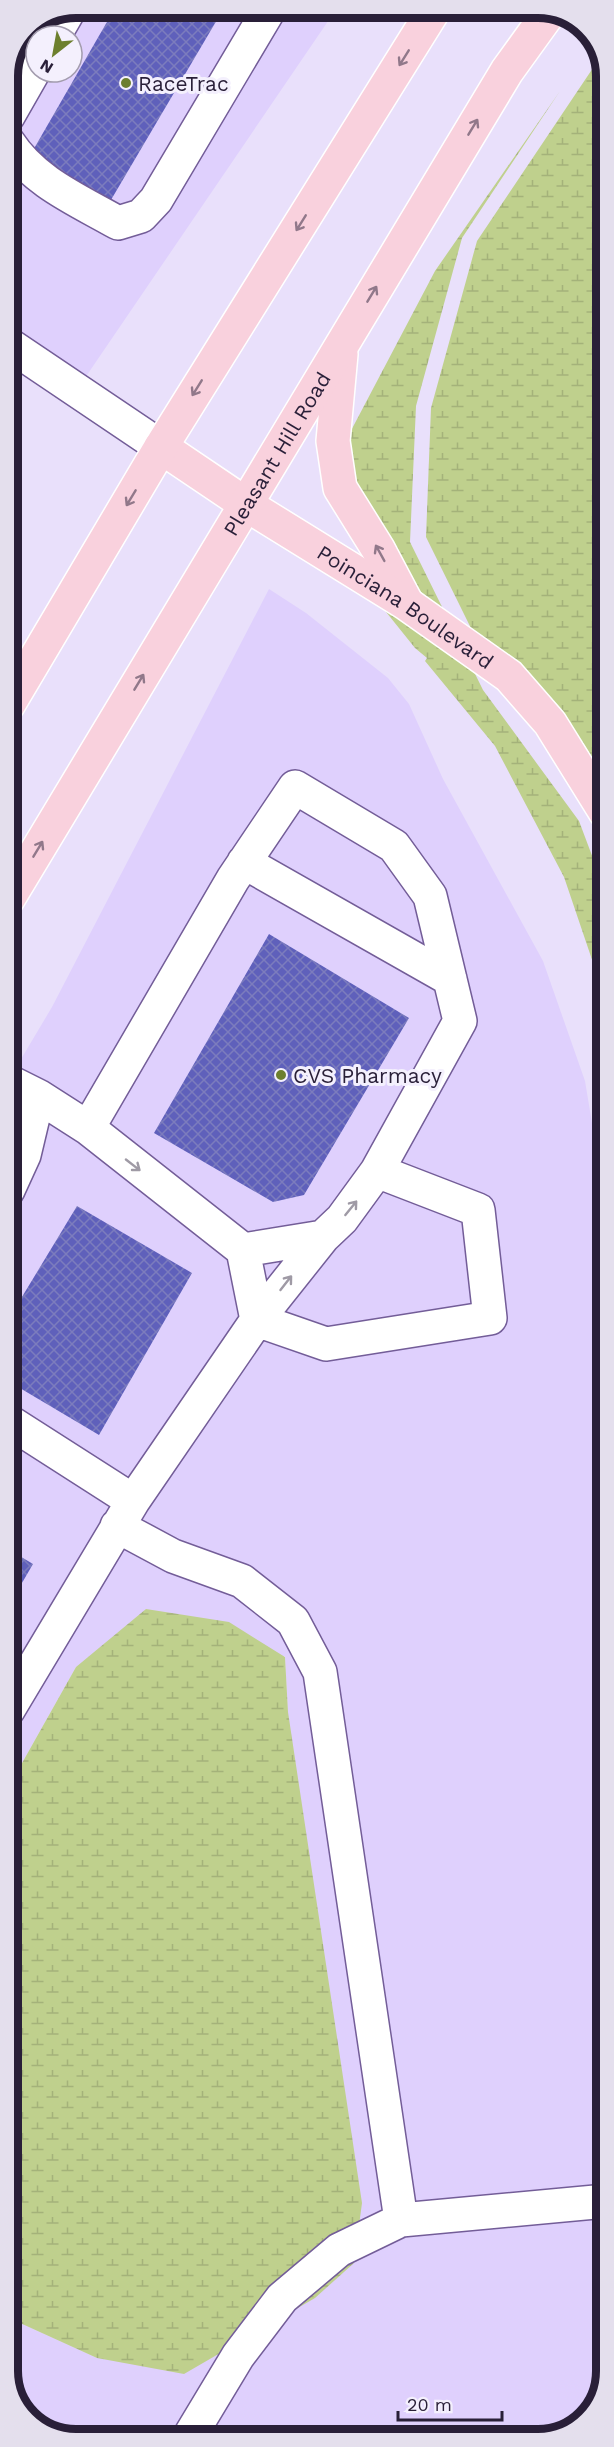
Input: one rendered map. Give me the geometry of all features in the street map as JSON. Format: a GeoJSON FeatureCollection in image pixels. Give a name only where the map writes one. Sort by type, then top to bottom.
{"type":"FeatureCollection","features":[{"type":"Feature","properties":{"kind":"main road"},"geometry":{"type":"LineString","coordinates":[[18,688],[161,447],[429,18]]}},
{"type":"Feature","properties":{"kind":"main road","name":"Pleasant Hill Road"},"geometry":{"type":"LineString","coordinates":[[18,883],[507,71],[545,19]]}},
{"type":"Feature","properties":{"kind":"main road"},"geometry":{"type":"LineString","coordinates":[[342,344],[333,441],[340,488],[378,549],[407,604]]}},
{"type":"Feature","properties":{"kind":"main road","name":"Poinciana Boulevard"},"geometry":{"type":"LineString","coordinates":[[161,447],[247,505],[407,604],[508,676],[550,723],[596,797]]}},
{"type":"Feature","properties":{"kind":"street"},"geometry":{"type":"LineString","coordinates":[[18,157],[45,182],[118,223],[141,216],[156,200],[264,18]]}},
{"type":"Feature","properties":{"kind":"street"},"geometry":{"type":"LineString","coordinates":[[18,98],[26,84]]}},
{"type":"Feature","properties":{"kind":"street"},"geometry":{"type":"LineString","coordinates":[[18,351],[161,447]]}},
{"type":"Feature","properties":{"kind":"street"},"geometry":{"type":"LineString","coordinates":[[18,1693],[125,1514],[257,1320],[323,1237],[342,1219],[377,1171],[460,1021],[430,896],[394,846],[295,788],[244,862],[88,1128]]}},
{"type":"Feature","properties":{"kind":"street"},"geometry":{"type":"LineString","coordinates":[[244,862],[450,979]]}},
{"type":"Feature","properties":{"kind":"street"},"geometry":{"type":"LineString","coordinates":[[18,1086],[88,1128],[243,1250],[257,1320]]}},
{"type":"Feature","properties":{"kind":"street"},"geometry":{"type":"LineString","coordinates":[[18,1168],[24,1155],[38,1096]]}},
{"type":"Feature","properties":{"kind":"street"},"geometry":{"type":"LineString","coordinates":[[257,1320],[326,1344],[490,1318],[478,1210],[377,1171]]}},
{"type":"Feature","properties":{"kind":"street"},"geometry":{"type":"LineString","coordinates":[[243,1250],[323,1237]]}},
{"type":"Feature","properties":{"kind":"street"},"geometry":{"type":"LineString","coordinates":[[18,1429],[125,1514],[173,1556],[242,1581],[293,1621],[320,1672],[401,2220]]}},
{"type":"Feature","properties":{"kind":"street"},"geometry":{"type":"LineString","coordinates":[[194,2429],[238,2356],[282,2298],[339,2250],[401,2220],[596,2202]]}},
{"type":"Feature","properties":{"kind":"shaded area"},"geometry":{"type":"Polygon","coordinates":[[[76,18],[330,18],[72,397],[18,353],[18,76],[24,51],[24,84],[84,84],[84,24],[51,24],[54,22],[76,18]]]}},
{"type":"Feature","properties":{"kind":"shaded area"},"geometry":{"type":"Polygon","coordinates":[[[269,589],[306,613],[388,678],[409,704],[443,779],[543,961],[585,1081],[596,1147],[596,2371],[593,2390],[582,2409],[557,2426],[538,2429],[72,2429],[54,2425],[38,2415],[22,2393],[18,2371],[18,2322],[97,2358],[288,1712],[285,1656],[76,1667],[18,1770],[18,1064],[52,1007],[269,589]]]}},
{"type":"Feature","properties":{"kind":"green space"},"geometry":{"type":"Polygon","coordinates":[[[595,65],[596,819],[593,811],[497,681],[426,537],[431,408],[477,241],[595,65]]]}},
{"type":"Feature","properties":{"kind":"green space"},"geometry":{"type":"Polygon","coordinates":[[[560,91],[462,238],[416,406],[410,542],[483,690],[579,821],[596,866],[596,971],[564,877],[495,746],[425,661],[427,658],[415,648],[374,597],[345,442],[435,271],[560,91]]]}},
{"type":"Feature","properties":{"kind":"green space"},"geometry":{"type":"Polygon","coordinates":[[[146,1609],[229,1622],[285,1657],[288,1712],[362,2203],[354,2263],[315,2298],[184,2374],[97,2358],[18,2322],[18,1770],[76,1667],[146,1609]]]}},
{"type":"Feature","properties":{"kind":"building","name":"RaceTrac"},"geometry":{"type":"Polygon","coordinates":[[[109,18],[218,18],[108,205],[28,159],[71,84],[84,84],[84,62],[109,18]]]}},
{"type":"Feature","properties":{"kind":"building","name":"CVS Pharmacy"},"geometry":{"type":"Polygon","coordinates":[[[269,934],[409,1018],[304,1195],[273,1202],[154,1133],[269,934]]]}},
{"type":"Feature","properties":{"kind":"building"},"geometry":{"type":"Polygon","coordinates":[[[77,1206],[192,1273],[99,1435],[18,1387],[18,1303],[77,1206]]]}},
{"type":"Feature","properties":{"kind":"building"},"geometry":{"type":"Polygon","coordinates":[[[18,1555],[33,1564],[18,1590],[18,1555]]]}},
{"type":"Feature","properties":{"kind":"place","name":"RaceTrac"},"geometry":{"type":"Point","coordinates":[126,83]}},
{"type":"Feature","properties":{"kind":"place","name":"CVS Pharmacy"},"geometry":{"type":"Point","coordinates":[281,1075]}}]}
